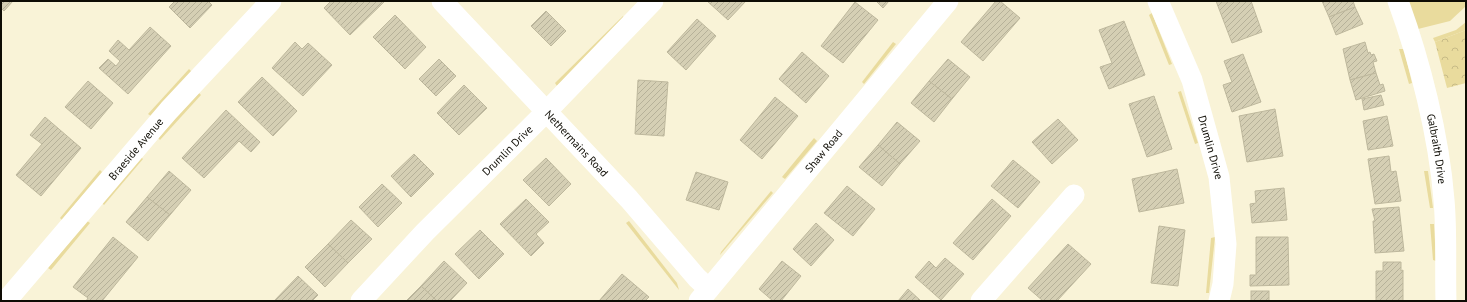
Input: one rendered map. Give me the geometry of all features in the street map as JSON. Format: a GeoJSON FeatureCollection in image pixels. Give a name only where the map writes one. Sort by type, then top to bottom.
{"type":"FeatureCollection","features":[{"type":"Feature","properties":{"kind":"street","name":"Braeside Avenue"},"geometry":{"type":"LineString","coordinates":[[6,301],[169,110],[271,1]]}},
{"type":"Feature","properties":{"kind":"street","name":"Nethermains Road"},"geometry":{"type":"LineString","coordinates":[[442,1],[629,199],[697,278],[704,295]]}},
{"type":"Feature","properties":{"kind":"street","name":"Drumlin Drive"},"geometry":{"type":"LineString","coordinates":[[361,301],[425,232],[547,111],[653,1]]}},
{"type":"Feature","properties":{"kind":"street","name":"Shaw Road"},"geometry":{"type":"LineString","coordinates":[[704,295],[948,1]]}},
{"type":"Feature","properties":{"kind":"street","name":"Drumlin Drive"},"geometry":{"type":"LineString","coordinates":[[1158,1],[1192,80],[1219,177],[1226,244],[1223,284],[1219,301]]}},
{"type":"Feature","properties":{"kind":"street","name":"Galbraith Drive"},"geometry":{"type":"LineString","coordinates":[[1398,1],[1414,43],[1436,144],[1444,200],[1446,301]]}},
{"type":"Feature","properties":{"kind":"street"},"geometry":{"type":"LineString","coordinates":[[983,300],[1074,195]]}},
{"type":"Feature","properties":{"kind":"green space"},"geometry":{"type":"Polygon","coordinates":[[[1408,1],[1466,1],[1466,6],[1450,21],[1418,29],[1408,1]]]}},
{"type":"Feature","properties":{"kind":"green space"},"geometry":{"type":"Polygon","coordinates":[[[1152,13],[1172,64],[1169,65],[1149,15],[1152,13]]]}},
{"type":"Feature","properties":{"kind":"green space"},"geometry":{"type":"Polygon","coordinates":[[[623,16],[625,19],[557,86],[555,83],[623,16]]]}},
{"type":"Feature","properties":{"kind":"green space"},"geometry":{"type":"Polygon","coordinates":[[[1466,22],[1466,30],[1435,42],[1433,38],[1456,30],[1466,22]]]}},
{"type":"Feature","properties":{"kind":"green space"},"geometry":{"type":"Polygon","coordinates":[[[1466,30],[1466,83],[1447,88],[1435,42],[1466,30]]]}},
{"type":"Feature","properties":{"kind":"green space"},"geometry":{"type":"Polygon","coordinates":[[[893,42],[896,44],[864,84],[862,82],[893,42]]]}},
{"type":"Feature","properties":{"kind":"green space"},"geometry":{"type":"Polygon","coordinates":[[[1399,49],[1404,49],[1412,83],[1409,84],[1399,49]]]}},
{"type":"Feature","properties":{"kind":"green space"},"geometry":{"type":"Polygon","coordinates":[[[189,69],[192,72],[151,116],[148,114],[189,69]]]}},
{"type":"Feature","properties":{"kind":"green space"},"geometry":{"type":"Polygon","coordinates":[[[1181,91],[1198,143],[1195,144],[1178,92],[1181,91]]]}},
{"type":"Feature","properties":{"kind":"green space"},"geometry":{"type":"Polygon","coordinates":[[[199,93],[201,95],[160,140],[158,138],[199,93]]]}},
{"type":"Feature","properties":{"kind":"green space"},"geometry":{"type":"Polygon","coordinates":[[[814,138],[817,141],[785,179],[782,177],[814,138]]]}},
{"type":"Feature","properties":{"kind":"green space"},"geometry":{"type":"Polygon","coordinates":[[[141,157],[143,159],[104,205],[102,203],[141,157]]]}},
{"type":"Feature","properties":{"kind":"green space"},"geometry":{"type":"Polygon","coordinates":[[[100,170],[102,172],[62,220],[60,218],[100,170]]]}},
{"type":"Feature","properties":{"kind":"green space"},"geometry":{"type":"Polygon","coordinates":[[[1424,171],[1428,171],[1433,208],[1430,208],[1424,171]]]}},
{"type":"Feature","properties":{"kind":"green space"},"geometry":{"type":"Polygon","coordinates":[[[771,191],[773,193],[720,255],[721,252],[771,191]]]}},
{"type":"Feature","properties":{"kind":"green space"},"geometry":{"type":"Polygon","coordinates":[[[87,221],[90,223],[51,270],[48,268],[87,221]]]}},
{"type":"Feature","properties":{"kind":"green space"},"geometry":{"type":"Polygon","coordinates":[[[629,221],[677,283],[679,290],[626,223],[629,221]]]}},
{"type":"Feature","properties":{"kind":"green space"},"geometry":{"type":"Polygon","coordinates":[[[1430,224],[1434,224],[1436,261],[1433,260],[1430,224]]]}},
{"type":"Feature","properties":{"kind":"green space"},"geometry":{"type":"Polygon","coordinates":[[[1215,237],[1209,293],[1206,293],[1211,238],[1215,237]]]}},
{"type":"Feature","properties":{"kind":"building"},"geometry":{"type":"Polygon","coordinates":[[[1,1],[13,1],[4,11],[1,8],[1,1]]]}},
{"type":"Feature","properties":{"kind":"building"},"geometry":{"type":"Polygon","coordinates":[[[175,1],[208,1],[212,5],[190,28],[169,7],[175,1]]]}},
{"type":"Feature","properties":{"kind":"building"},"geometry":{"type":"Polygon","coordinates":[[[331,1],[384,2],[350,35],[324,8],[331,1]]]}},
{"type":"Feature","properties":{"kind":"building"},"geometry":{"type":"Polygon","coordinates":[[[707,1],[746,1],[728,20],[707,1]]]}},
{"type":"Feature","properties":{"kind":"building"},"geometry":{"type":"Polygon","coordinates":[[[876,1],[889,1],[883,8],[876,1]]]}},
{"type":"Feature","properties":{"kind":"building"},"geometry":{"type":"Polygon","coordinates":[[[996,1],[1000,1],[1020,18],[983,61],[961,42],[996,1]]]}},
{"type":"Feature","properties":{"kind":"building"},"geometry":{"type":"Polygon","coordinates":[[[1216,1],[1251,1],[1262,32],[1232,43],[1216,1]]]}},
{"type":"Feature","properties":{"kind":"building"},"geometry":{"type":"Polygon","coordinates":[[[1322,1],[1353,1],[1355,7],[1329,17],[1322,1]]]}},
{"type":"Feature","properties":{"kind":"building"},"geometry":{"type":"Polygon","coordinates":[[[855,2],[878,20],[843,63],[821,46],[855,2]]]}},
{"type":"Feature","properties":{"kind":"building"},"geometry":{"type":"Polygon","coordinates":[[[1355,7],[1363,24],[1336,35],[1329,17],[1355,7]]]}},
{"type":"Feature","properties":{"kind":"building"},"geometry":{"type":"Polygon","coordinates":[[[546,11],[566,31],[551,46],[531,26],[546,11]]]}},
{"type":"Feature","properties":{"kind":"building"},"geometry":{"type":"Polygon","coordinates":[[[395,15],[426,47],[405,69],[373,37],[395,15]]]}},
{"type":"Feature","properties":{"kind":"building"},"geometry":{"type":"Polygon","coordinates":[[[697,19],[716,36],[686,70],[667,52],[697,19]]]}},
{"type":"Feature","properties":{"kind":"building"},"geometry":{"type":"Polygon","coordinates":[[[1124,21],[1145,75],[1109,89],[1100,67],[1112,63],[1099,30],[1124,21]]]}},
{"type":"Feature","properties":{"kind":"building"},"geometry":{"type":"Polygon","coordinates":[[[150,27],[171,46],[128,94],[99,68],[108,59],[116,66],[120,61],[109,51],[118,40],[129,50],[150,27]]]}},
{"type":"Feature","properties":{"kind":"building"},"geometry":{"type":"Polygon","coordinates":[[[295,42],[302,49],[308,43],[332,65],[303,96],[272,68],[295,42]]]}},
{"type":"Feature","properties":{"kind":"building"},"geometry":{"type":"Polygon","coordinates":[[[1365,42],[1368,53],[1370,52],[1371,55],[1374,54],[1377,61],[1373,62],[1376,73],[1350,80],[1343,49],[1365,42]]]}},
{"type":"Feature","properties":{"kind":"building"},"geometry":{"type":"Polygon","coordinates":[[[802,52],[829,76],[806,103],[779,79],[802,52]]]}},
{"type":"Feature","properties":{"kind":"building"},"geometry":{"type":"Polygon","coordinates":[[[1243,54],[1261,102],[1232,112],[1223,85],[1232,82],[1224,61],[1243,54]]]}},
{"type":"Feature","properties":{"kind":"building"},"geometry":{"type":"Polygon","coordinates":[[[439,59],[456,76],[436,96],[419,79],[439,59]]]}},
{"type":"Feature","properties":{"kind":"building"},"geometry":{"type":"Polygon","coordinates":[[[948,59],[970,77],[952,99],[929,81],[948,59]]]}},
{"type":"Feature","properties":{"kind":"building"},"geometry":{"type":"Polygon","coordinates":[[[1376,73],[1380,85],[1383,84],[1385,91],[1356,100],[1350,80],[1376,73]]]}},
{"type":"Feature","properties":{"kind":"building"},"geometry":{"type":"Polygon","coordinates":[[[262,77],[297,111],[273,136],[238,102],[262,77]]]}},
{"type":"Feature","properties":{"kind":"building"},"geometry":{"type":"Polygon","coordinates":[[[638,80],[668,82],[664,136],[635,134],[638,80]]]}},
{"type":"Feature","properties":{"kind":"building"},"geometry":{"type":"Polygon","coordinates":[[[88,81],[113,103],[91,129],[65,107],[88,81]]]}},
{"type":"Feature","properties":{"kind":"building"},"geometry":{"type":"Polygon","coordinates":[[[929,81],[952,99],[934,122],[911,103],[929,81]]]}},
{"type":"Feature","properties":{"kind":"building"},"geometry":{"type":"Polygon","coordinates":[[[464,85],[487,108],[459,135],[437,113],[464,85]]]}},
{"type":"Feature","properties":{"kind":"building"},"geometry":{"type":"Polygon","coordinates":[[[1381,95],[1384,105],[1364,110],[1362,99],[1381,95]]]}},
{"type":"Feature","properties":{"kind":"building"},"geometry":{"type":"Polygon","coordinates":[[[1154,96],[1172,149],[1147,157],[1129,104],[1154,96]]]}},
{"type":"Feature","properties":{"kind":"building"},"geometry":{"type":"Polygon","coordinates":[[[775,97],[798,116],[762,159],[740,140],[775,97]]]}},
{"type":"Feature","properties":{"kind":"building"},"geometry":{"type":"Polygon","coordinates":[[[1275,109],[1283,156],[1247,162],[1239,116],[1275,109]]]}},
{"type":"Feature","properties":{"kind":"building"},"geometry":{"type":"Polygon","coordinates":[[[226,110],[260,142],[251,152],[239,141],[204,178],[182,158],[226,110]]]}},
{"type":"Feature","properties":{"kind":"building"},"geometry":{"type":"Polygon","coordinates":[[[1387,116],[1393,146],[1368,150],[1363,121],[1387,116]]]}},
{"type":"Feature","properties":{"kind":"building"},"geometry":{"type":"Polygon","coordinates":[[[45,117],[81,148],[41,196],[16,175],[42,144],[30,135],[45,117]]]}},
{"type":"Feature","properties":{"kind":"building"},"geometry":{"type":"Polygon","coordinates":[[[1058,119],[1078,140],[1052,164],[1032,142],[1058,119]]]}},
{"type":"Feature","properties":{"kind":"building"},"geometry":{"type":"Polygon","coordinates":[[[897,122],[920,141],[900,164],[878,145],[897,122]]]}},
{"type":"Feature","properties":{"kind":"building"},"geometry":{"type":"Polygon","coordinates":[[[878,145],[900,164],[882,186],[859,167],[878,145]]]}},
{"type":"Feature","properties":{"kind":"building"},"geometry":{"type":"Polygon","coordinates":[[[414,154],[434,174],[411,197],[391,176],[414,154]]]}},
{"type":"Feature","properties":{"kind":"building"},"geometry":{"type":"Polygon","coordinates":[[[1389,156],[1391,172],[1396,171],[1401,201],[1375,204],[1368,159],[1389,156]]]}},
{"type":"Feature","properties":{"kind":"building"},"geometry":{"type":"Polygon","coordinates":[[[546,158],[571,184],[549,206],[523,180],[546,158]]]}},
{"type":"Feature","properties":{"kind":"building"},"geometry":{"type":"Polygon","coordinates":[[[1013,160],[1040,182],[1018,208],[991,186],[1013,160]]]}},
{"type":"Feature","properties":{"kind":"building"},"geometry":{"type":"Polygon","coordinates":[[[1177,169],[1184,203],[1139,212],[1132,179],[1177,169]]]}},
{"type":"Feature","properties":{"kind":"building"},"geometry":{"type":"Polygon","coordinates":[[[169,171],[191,190],[170,215],[147,197],[169,171]]]}},
{"type":"Feature","properties":{"kind":"building"},"geometry":{"type":"Polygon","coordinates":[[[696,172],[728,182],[719,210],[686,200],[696,172]]]}},
{"type":"Feature","properties":{"kind":"building"},"geometry":{"type":"Polygon","coordinates":[[[382,184],[402,203],[378,227],[359,207],[382,184]]]}},
{"type":"Feature","properties":{"kind":"building"},"geometry":{"type":"Polygon","coordinates":[[[847,186],[875,209],[853,236],[824,213],[847,186]]]}},
{"type":"Feature","properties":{"kind":"building"},"geometry":{"type":"Polygon","coordinates":[[[1284,188],[1287,220],[1252,223],[1250,204],[1256,203],[1255,191],[1284,188]]]}},
{"type":"Feature","properties":{"kind":"building"},"geometry":{"type":"Polygon","coordinates":[[[147,197],[170,215],[148,241],[126,222],[147,197]]]}},
{"type":"Feature","properties":{"kind":"building"},"geometry":{"type":"Polygon","coordinates":[[[526,199],[549,222],[536,234],[544,243],[531,256],[500,224],[526,199]]]}},
{"type":"Feature","properties":{"kind":"building"},"geometry":{"type":"Polygon","coordinates":[[[992,199],[1011,216],[973,260],[953,243],[992,199]]]}},
{"type":"Feature","properties":{"kind":"building"},"geometry":{"type":"Polygon","coordinates":[[[1399,207],[1404,251],[1375,253],[1373,221],[1375,221],[1372,209],[1399,207]]]}},
{"type":"Feature","properties":{"kind":"building"},"geometry":{"type":"Polygon","coordinates":[[[351,220],[372,239],[348,263],[328,244],[351,220]]]}},
{"type":"Feature","properties":{"kind":"building"},"geometry":{"type":"Polygon","coordinates":[[[816,223],[834,240],[811,266],[793,249],[816,223]]]}},
{"type":"Feature","properties":{"kind":"building"},"geometry":{"type":"Polygon","coordinates":[[[1159,226],[1185,230],[1178,286],[1151,283],[1159,226]]]}},
{"type":"Feature","properties":{"kind":"building"},"geometry":{"type":"Polygon","coordinates":[[[480,230],[504,254],[479,279],[455,254],[480,230]]]}},
{"type":"Feature","properties":{"kind":"building"},"geometry":{"type":"Polygon","coordinates":[[[113,237],[138,257],[102,301],[86,301],[88,298],[73,287],[113,237]]]}},
{"type":"Feature","properties":{"kind":"building"},"geometry":{"type":"Polygon","coordinates":[[[1256,237],[1288,237],[1289,285],[1250,286],[1250,275],[1256,275],[1256,237]]]}},
{"type":"Feature","properties":{"kind":"building"},"geometry":{"type":"Polygon","coordinates":[[[328,244],[348,263],[325,287],[305,267],[328,244]]]}},
{"type":"Feature","properties":{"kind":"building"},"geometry":{"type":"Polygon","coordinates":[[[1068,244],[1091,264],[1057,301],[1043,301],[1028,288],[1068,244]]]}},
{"type":"Feature","properties":{"kind":"building"},"geometry":{"type":"Polygon","coordinates":[[[945,258],[964,274],[941,300],[915,277],[929,261],[936,268],[945,258]]]}},
{"type":"Feature","properties":{"kind":"building"},"geometry":{"type":"Polygon","coordinates":[[[444,261],[467,283],[450,301],[437,301],[421,286],[444,261]]]}},
{"type":"Feature","properties":{"kind":"building"},"geometry":{"type":"Polygon","coordinates":[[[782,261],[801,276],[781,301],[773,301],[759,289],[782,261]]]}},
{"type":"Feature","properties":{"kind":"building"},"geometry":{"type":"Polygon","coordinates":[[[1383,262],[1401,262],[1401,271],[1403,270],[1403,301],[1376,301],[1376,271],[1383,271],[1383,262]]]}},
{"type":"Feature","properties":{"kind":"building"},"geometry":{"type":"Polygon","coordinates":[[[622,274],[649,297],[645,301],[599,301],[622,274]]]}},
{"type":"Feature","properties":{"kind":"building"},"geometry":{"type":"Polygon","coordinates":[[[298,276],[318,295],[312,301],[274,301],[298,276]]]}},
{"type":"Feature","properties":{"kind":"building"},"geometry":{"type":"Polygon","coordinates":[[[421,286],[437,301],[406,301],[421,286]]]}},
{"type":"Feature","properties":{"kind":"building"},"geometry":{"type":"Polygon","coordinates":[[[908,289],[921,301],[898,301],[908,289]]]}},
{"type":"Feature","properties":{"kind":"building"},"geometry":{"type":"Polygon","coordinates":[[[1251,291],[1269,291],[1269,301],[1251,301],[1251,291]]]}}]}
